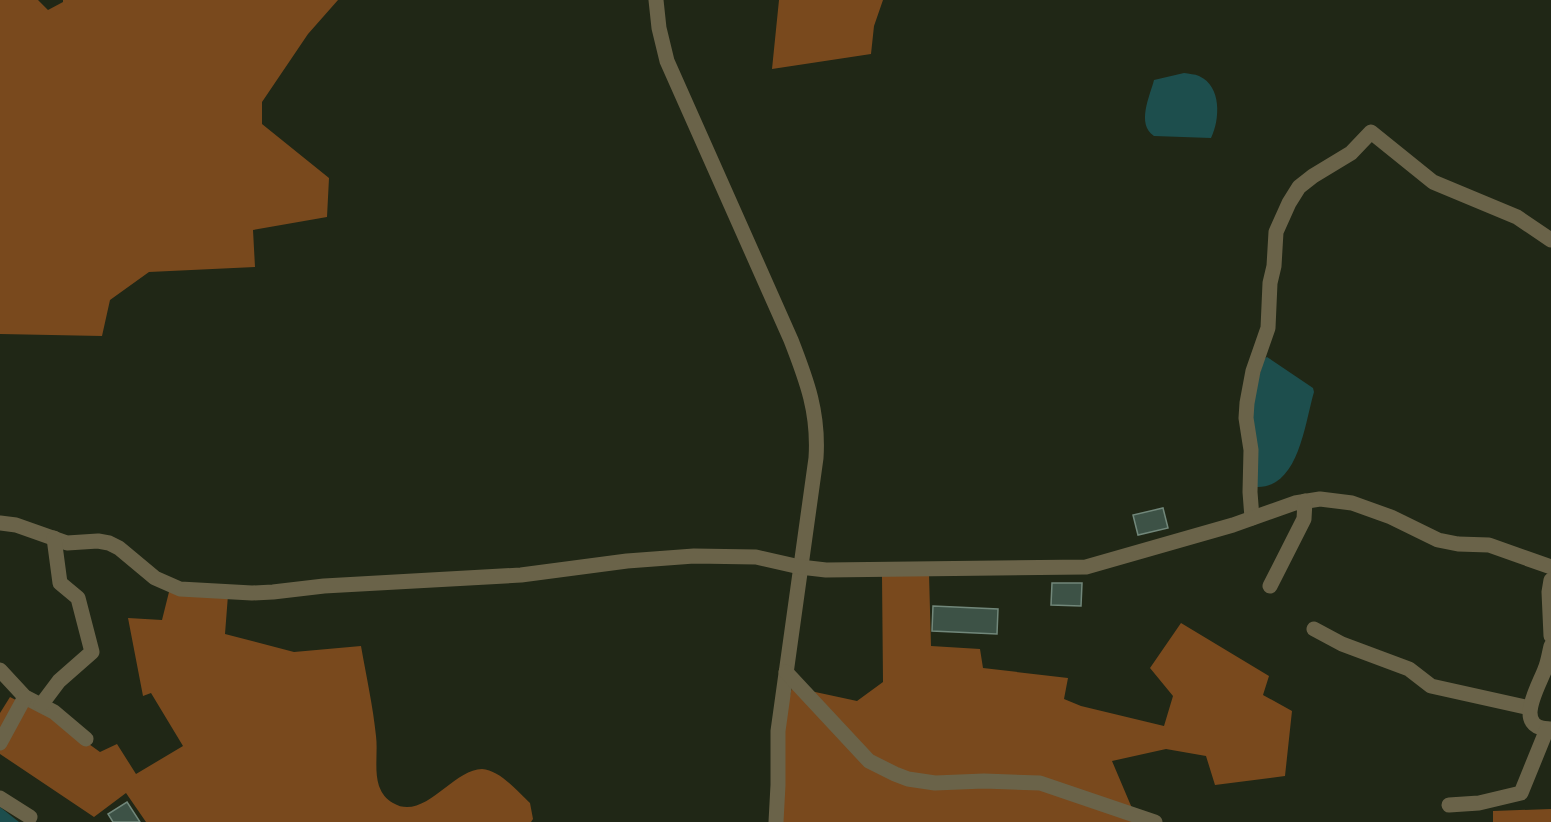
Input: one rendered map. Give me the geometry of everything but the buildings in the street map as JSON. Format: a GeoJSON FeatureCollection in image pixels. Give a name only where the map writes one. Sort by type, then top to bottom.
{"type":"FeatureCollection","features":[{"type":"Feature","properties":{"kind":"street"},"geometry":{"type":"LineString","coordinates":[[656,0],[659,28],[667,61],[791,340],[812,398],[817,424],[816,459],[778,731],[776,822]]}},
{"type":"Feature","properties":{"kind":"street"},"geometry":{"type":"LineString","coordinates":[[1252,518],[1251,450],[1246,418],[1247,403],[1253,371],[1268,328],[1276,232],[1288,203],[1306,181],[1344,159],[1371,132],[1433,182],[1516,218],[1551,240]]}},
{"type":"Feature","properties":{"kind":"street"},"geometry":{"type":"LineString","coordinates":[[0,523],[11,524],[67,543],[98,541],[109,543],[119,548],[155,578],[175,588],[252,593],[324,586],[520,575],[660,558],[756,557],[826,570],[1086,567],[1305,501],[1330,499],[1352,503],[1391,517],[1438,540],[1458,544],[1489,545],[1551,567]]}},
{"type":"Feature","properties":{"kind":"street"},"geometry":{"type":"LineString","coordinates":[[1270,586],[1304,519],[1305,501]]}},
{"type":"Feature","properties":{"kind":"street"},"geometry":{"type":"LineString","coordinates":[[41,705],[58,681],[92,652],[78,598],[60,584],[54,538]]}},
{"type":"Feature","properties":{"kind":"street"},"geometry":{"type":"LineString","coordinates":[[1551,580],[1549,592],[1551,636]]}},
{"type":"Feature","properties":{"kind":"street"},"geometry":{"type":"LineString","coordinates":[[1314,628],[1342,644],[1409,669],[1431,686],[1530,708]]}},
{"type":"Feature","properties":{"kind":"street"},"geometry":{"type":"LineString","coordinates":[[1449,805],[1479,803],[1521,793],[1549,729],[1534,723],[1531,719],[1530,708],[1547,666],[1551,646]]}},
{"type":"Feature","properties":{"kind":"street"},"geometry":{"type":"LineString","coordinates":[[0,670],[25,697],[54,712],[86,739]]}},
{"type":"Feature","properties":{"kind":"street"},"geometry":{"type":"LineString","coordinates":[[786,672],[869,761],[895,774],[908,779],[935,783],[984,781],[1040,783],[1155,822]]}},
{"type":"Feature","properties":{"kind":"street"},"geometry":{"type":"LineString","coordinates":[[0,743],[25,697]]}},
{"type":"Feature","properties":{"kind":"street"},"geometry":{"type":"LineString","coordinates":[[0,798],[30,818]]}},
{"type":"Feature","properties":{"kind":"shaded area"},"geometry":{"type":"Polygon","coordinates":[[[0,0],[38,0],[48,10],[63,0],[338,0],[308,34],[262,102],[262,124],[329,178],[327,217],[253,230],[255,267],[149,272],[110,300],[102,336],[0,334],[0,0]]]}},
{"type":"Feature","properties":{"kind":"shaded area"},"geometry":{"type":"Polygon","coordinates":[[[779,0],[883,0],[874,26],[871,54],[772,69],[779,0]]]}},
{"type":"Feature","properties":{"kind":"shaded area"},"geometry":{"type":"Polygon","coordinates":[[[929,574],[931,646],[980,649],[983,668],[1068,678],[1064,699],[1081,706],[1164,726],[1173,696],[1150,668],[1181,623],[1269,676],[1263,695],[1292,711],[1285,776],[1215,785],[1206,756],[1166,749],[1112,761],[1137,820],[1141,822],[782,822],[782,729],[792,687],[857,701],[883,682],[882,576],[929,574]]]}},
{"type":"Feature","properties":{"kind":"shaded area"},"geometry":{"type":"Polygon","coordinates":[[[169,592],[228,595],[225,634],[294,652],[361,646],[375,725],[376,768],[379,786],[386,798],[393,803],[405,807],[416,806],[427,801],[460,777],[471,771],[482,769],[502,777],[530,803],[533,819],[531,822],[146,822],[126,793],[94,817],[0,754],[0,713],[10,697],[57,721],[100,752],[117,744],[136,774],[183,746],[151,693],[143,696],[128,618],[162,620],[169,592]]]}},
{"type":"Feature","properties":{"kind":"shaded area"},"geometry":{"type":"Polygon","coordinates":[[[1551,809],[1551,822],[1493,822],[1493,811],[1551,809]]]}},
{"type":"Feature","properties":{"kind":"water"},"geometry":{"type":"Polygon","coordinates":[[[1184,73],[1197,75],[1212,87],[1217,113],[1211,138],[1154,136],[1146,124],[1146,110],[1154,80],[1184,73]]]}},
{"type":"Feature","properties":{"kind":"water"},"geometry":{"type":"Polygon","coordinates":[[[1267,357],[1313,388],[1314,392],[1303,436],[1291,465],[1282,477],[1271,484],[1257,487],[1250,408],[1264,359],[1267,357]]]}},
{"type":"Feature","properties":{"kind":"water"},"geometry":{"type":"Polygon","coordinates":[[[0,807],[19,822],[0,822],[0,807]]]}}]}
